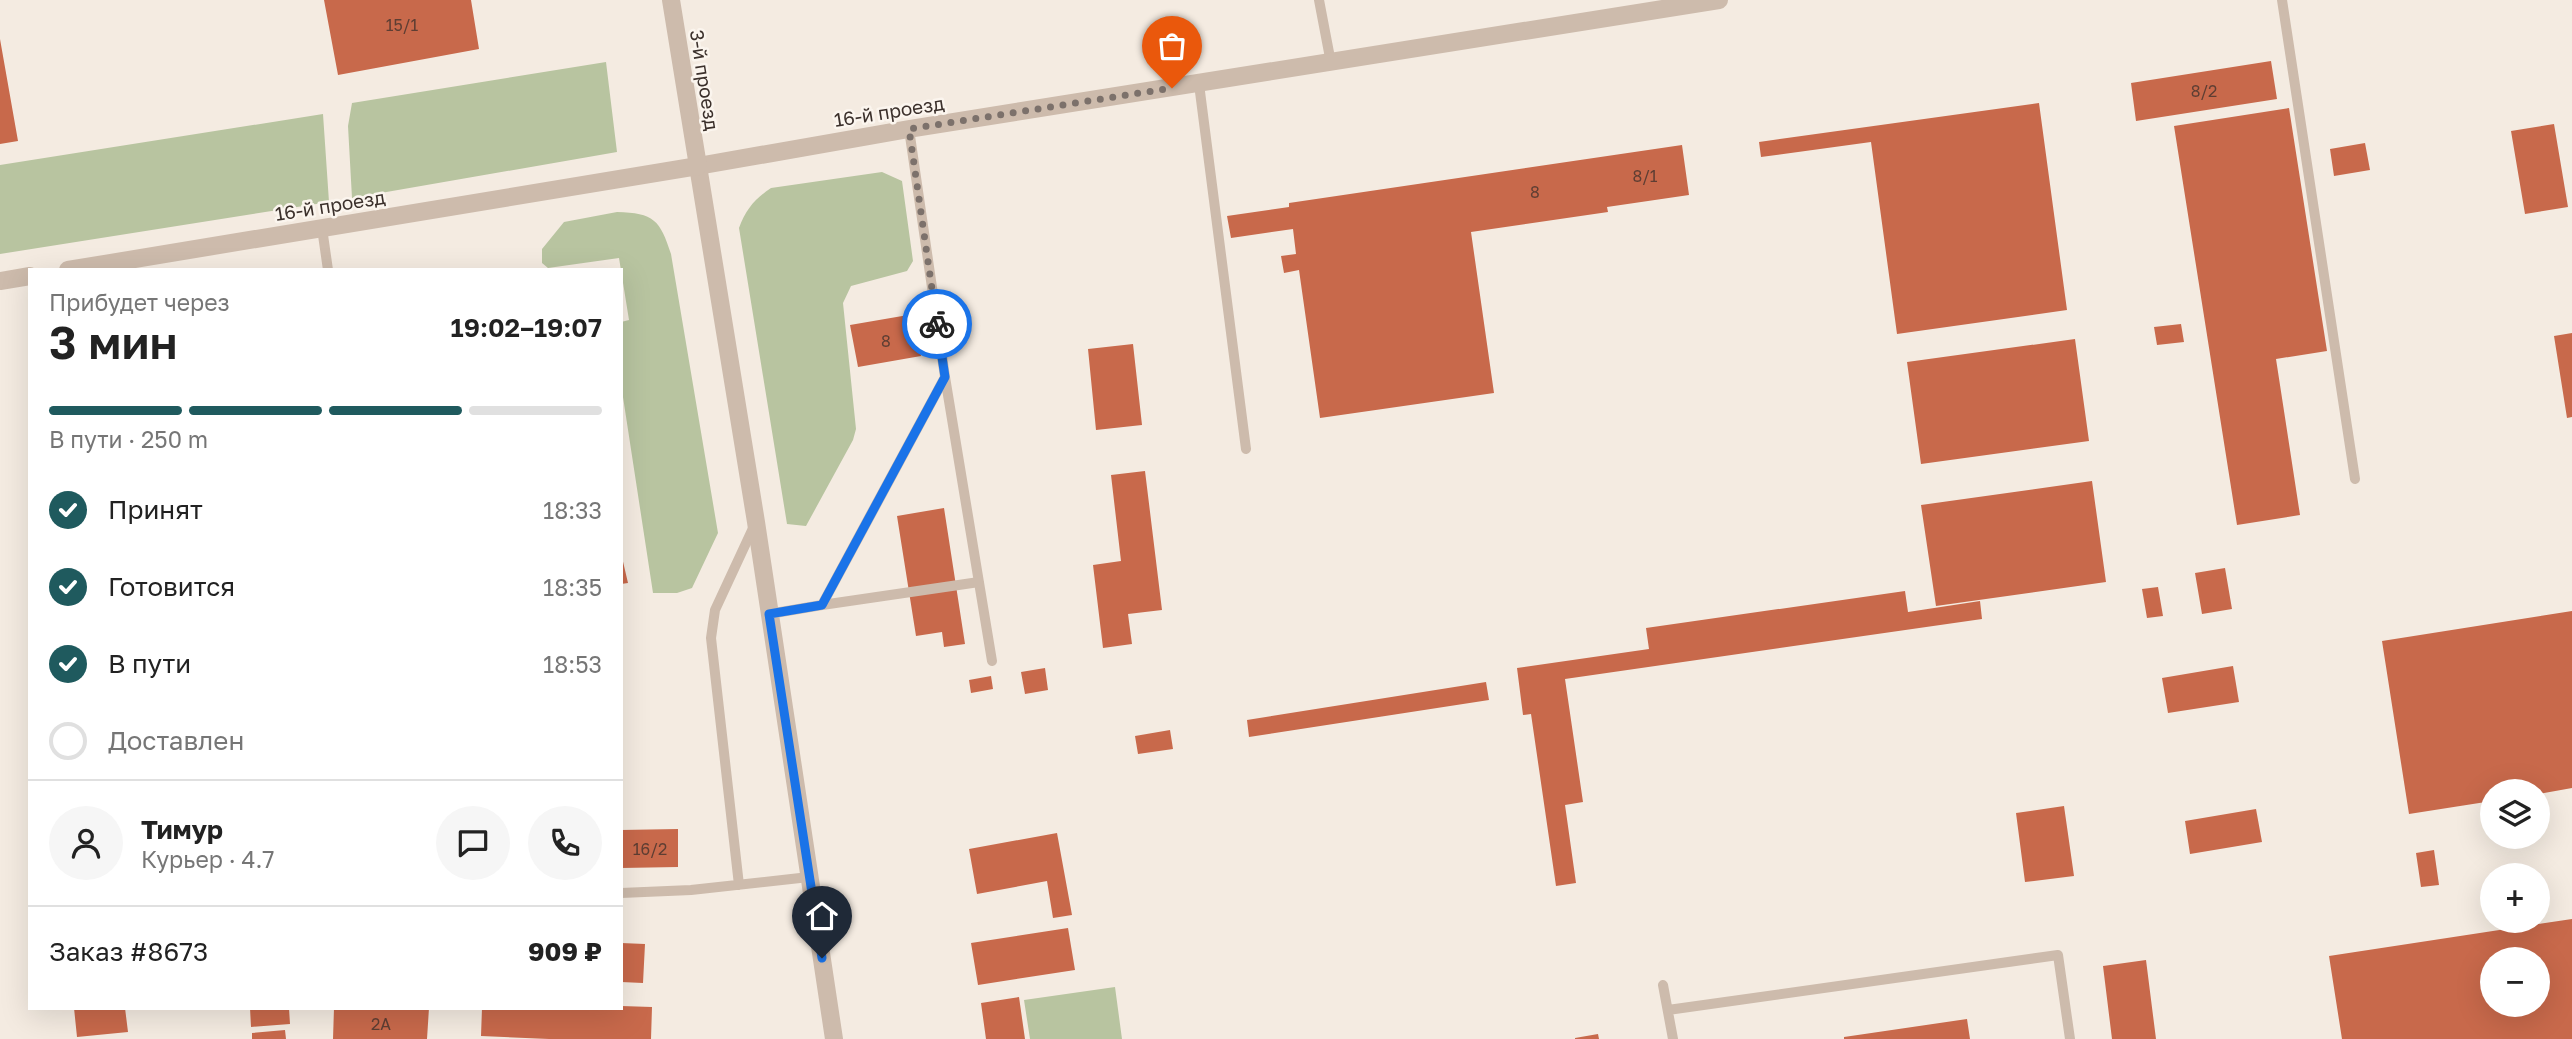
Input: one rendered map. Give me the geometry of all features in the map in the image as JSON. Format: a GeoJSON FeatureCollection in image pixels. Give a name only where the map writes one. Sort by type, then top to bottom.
{"type":"FeatureCollection","features":[{"type":"Feature","properties":{"kind":"street","name":"3-й проезд"},"geometry":{"type":"LineString","coordinates":[[671,0],[756,523],[834,1039]]}},
{"type":"Feature","properties":{"kind":"street","name":"16-й проезд"},"geometry":{"type":"LineString","coordinates":[[80,268],[909,129],[1719,0]]}},
{"type":"Feature","properties":{"kind":"street"},"geometry":{"type":"LineString","coordinates":[[0,281],[28,276]]}},
{"type":"Feature","properties":{"kind":"lane"},"geometry":{"type":"LineString","coordinates":[[1319,0],[1331,63]]}},
{"type":"Feature","properties":{"kind":"lane"},"geometry":{"type":"LineString","coordinates":[[2282,0],[2355,479]]}},
{"type":"Feature","properties":{"kind":"lane"},"geometry":{"type":"LineString","coordinates":[[1199,84],[1246,449]]}},
{"type":"Feature","properties":{"kind":"lane"},"geometry":{"type":"LineString","coordinates":[[909,129],[945,377],[992,661]]}},
{"type":"Feature","properties":{"kind":"lane"},"geometry":{"type":"LineString","coordinates":[[322,228],[328,268]]}},
{"type":"Feature","properties":{"kind":"lane"},"geometry":{"type":"LineString","coordinates":[[822,605],[945,377]]}},
{"type":"Feature","properties":{"kind":"lane"},"geometry":{"type":"LineString","coordinates":[[739,884],[711,638],[715,610],[756,523]]}},
{"type":"Feature","properties":{"kind":"lane"},"geometry":{"type":"LineString","coordinates":[[769,614],[979,582]]}},
{"type":"Feature","properties":{"kind":"lane"},"geometry":{"type":"LineString","coordinates":[[623,893],[691,890],[810,877]]}},
{"type":"Feature","properties":{"kind":"lane"},"geometry":{"type":"LineString","coordinates":[[1668,1010],[2058,955],[2070,1039]]}},
{"type":"Feature","properties":{"kind":"lane"},"geometry":{"type":"LineString","coordinates":[[1663,985],[1673,1039]]}},
{"type":"Feature","properties":{"kind":"green space"},"geometry":{"type":"Polygon","coordinates":[[[606,62],[617,152],[352,198],[348,126],[352,103],[606,62]]]}},
{"type":"Feature","properties":{"kind":"green space"},"geometry":{"type":"Polygon","coordinates":[[[323,114],[329,202],[0,254],[0,165],[323,114]]]}},
{"type":"Feature","properties":{"kind":"green space"},"geometry":{"type":"Polygon","coordinates":[[[882,172],[902,181],[913,261],[907,271],[851,286],[843,303],[856,429],[853,440],[806,526],[787,524],[739,228],[752,205],[771,188],[882,172]]]}},
{"type":"Feature","properties":{"kind":"green space"},"geometry":{"type":"Polygon","coordinates":[[[617,212],[639,214],[659,226],[671,254],[718,533],[692,588],[677,593],[653,593],[623,397],[623,322],[629,320],[623,268],[621,268],[619,258],[548,268],[542,263],[542,249],[564,222],[617,212]]]}},
{"type":"Feature","properties":{"kind":"green space"},"geometry":{"type":"Polygon","coordinates":[[[1115,987],[1122,1039],[1030,1039],[1024,1000],[1115,987]]]}},
{"type":"Feature","properties":{"kind":"building"},"geometry":{"type":"Polygon","coordinates":[[[324,0],[471,0],[479,49],[338,75],[324,0]]]}},
{"type":"Feature","properties":{"kind":"building"},"geometry":{"type":"Polygon","coordinates":[[[0,39],[18,141],[0,144],[0,39]]]}},
{"type":"Feature","properties":{"kind":"building"},"geometry":{"type":"Polygon","coordinates":[[[2271,61],[2277,99],[2136,121],[2131,83],[2271,61]]]}},
{"type":"Feature","properties":{"kind":"building"},"geometry":{"type":"Polygon","coordinates":[[[2039,103],[2067,310],[1897,334],[1871,142],[1761,157],[1759,142],[2039,103]]]}},
{"type":"Feature","properties":{"kind":"building"},"geometry":{"type":"Polygon","coordinates":[[[2289,108],[2327,351],[2276,359],[2300,515],[2237,525],[2174,126],[2289,108]]]}},
{"type":"Feature","properties":{"kind":"building"},"geometry":{"type":"Polygon","coordinates":[[[2554,124],[2568,207],[2525,214],[2511,131],[2554,124]]]}},
{"type":"Feature","properties":{"kind":"building"},"geometry":{"type":"Polygon","coordinates":[[[2365,143],[2370,170],[2334,176],[2330,149],[2365,143]]]}},
{"type":"Feature","properties":{"kind":"building"},"geometry":{"type":"Polygon","coordinates":[[[1682,145],[1689,195],[1607,207],[1608,212],[1471,232],[1494,393],[1320,418],[1299,270],[1284,273],[1281,256],[1296,254],[1293,229],[1231,238],[1227,216],[1289,207],[1289,203],[1682,145]]]}},
{"type":"Feature","properties":{"kind":"building"},"geometry":{"type":"Polygon","coordinates":[[[914,314],[921,356],[858,367],[850,325],[914,314]]]}},
{"type":"Feature","properties":{"kind":"building"},"geometry":{"type":"Polygon","coordinates":[[[2181,324],[2184,342],[2157,345],[2154,327],[2181,324]]]}},
{"type":"Feature","properties":{"kind":"building"},"geometry":{"type":"Polygon","coordinates":[[[2572,333],[2572,417],[2567,418],[2554,336],[2572,333]]]}},
{"type":"Feature","properties":{"kind":"building"},"geometry":{"type":"Polygon","coordinates":[[[2075,339],[2089,441],[1921,464],[1907,362],[2075,339]]]}},
{"type":"Feature","properties":{"kind":"building"},"geometry":{"type":"Polygon","coordinates":[[[1133,344],[1142,425],[1096,430],[1088,349],[1133,344]]]}},
{"type":"Feature","properties":{"kind":"building"},"geometry":{"type":"Polygon","coordinates":[[[1145,471],[1162,610],[1128,614],[1132,644],[1103,648],[1093,565],[1121,561],[1111,475],[1145,471]]]}},
{"type":"Feature","properties":{"kind":"building"},"geometry":{"type":"Polygon","coordinates":[[[2092,481],[2106,582],[1936,606],[1921,505],[2092,481]]]}},
{"type":"Feature","properties":{"kind":"building"},"geometry":{"type":"Polygon","coordinates":[[[944,508],[965,644],[944,647],[942,632],[916,636],[897,516],[944,508]]]}},
{"type":"Feature","properties":{"kind":"building"},"geometry":{"type":"Polygon","coordinates":[[[623,562],[628,583],[623,584],[623,562]]]}},
{"type":"Feature","properties":{"kind":"building"},"geometry":{"type":"Polygon","coordinates":[[[2225,568],[2232,609],[2202,614],[2195,573],[2225,568]]]}},
{"type":"Feature","properties":{"kind":"building"},"geometry":{"type":"Polygon","coordinates":[[[2158,587],[2163,616],[2147,618],[2142,589],[2158,587]]]}},
{"type":"Feature","properties":{"kind":"building"},"geometry":{"type":"Polygon","coordinates":[[[1905,591],[1908,612],[1980,601],[1982,619],[1565,679],[1583,802],[1565,805],[1576,883],[1556,886],[1531,714],[1523,715],[1517,668],[1649,649],[1646,628],[1905,591]]]}},
{"type":"Feature","properties":{"kind":"building"},"geometry":{"type":"Polygon","coordinates":[[[2572,611],[2572,788],[2550,792],[2550,779],[2480,779],[2480,803],[2409,814],[2382,641],[2572,611]]]}},
{"type":"Feature","properties":{"kind":"building"},"geometry":{"type":"Polygon","coordinates":[[[2233,666],[2239,702],[2168,713],[2162,678],[2233,666]]]}},
{"type":"Feature","properties":{"kind":"building"},"geometry":{"type":"Polygon","coordinates":[[[1045,668],[1048,690],[1025,694],[1021,672],[1045,668]]]}},
{"type":"Feature","properties":{"kind":"building"},"geometry":{"type":"Polygon","coordinates":[[[991,676],[993,689],[971,693],[969,680],[991,676]]]}},
{"type":"Feature","properties":{"kind":"building"},"geometry":{"type":"Polygon","coordinates":[[[1486,682],[1489,700],[1249,737],[1247,720],[1486,682]]]}},
{"type":"Feature","properties":{"kind":"building"},"geometry":{"type":"Polygon","coordinates":[[[1170,730],[1173,749],[1138,754],[1135,736],[1170,730]]]}},
{"type":"Feature","properties":{"kind":"building"},"geometry":{"type":"Polygon","coordinates":[[[2064,806],[2074,876],[2025,882],[2016,813],[2064,806]]]}},
{"type":"Feature","properties":{"kind":"building"},"geometry":{"type":"Polygon","coordinates":[[[2256,809],[2262,842],[2190,854],[2185,821],[2256,809]]]}},
{"type":"Feature","properties":{"kind":"building"},"geometry":{"type":"Polygon","coordinates":[[[678,829],[678,867],[623,868],[623,830],[678,829]]]}},
{"type":"Feature","properties":{"kind":"building"},"geometry":{"type":"Polygon","coordinates":[[[1057,833],[1072,915],[1053,918],[1047,881],[977,894],[969,849],[1057,833]]]}},
{"type":"Feature","properties":{"kind":"building"},"geometry":{"type":"Polygon","coordinates":[[[2434,850],[2439,885],[2421,887],[2416,853],[2434,850]]]}},
{"type":"Feature","properties":{"kind":"building"},"geometry":{"type":"Polygon","coordinates":[[[2572,919],[2572,1039],[2342,1039],[2329,956],[2480,933],[2550,933],[2550,922],[2572,919]]]}},
{"type":"Feature","properties":{"kind":"building"},"geometry":{"type":"Polygon","coordinates":[[[1068,928],[1075,970],[978,985],[971,943],[1068,928]]]}},
{"type":"Feature","properties":{"kind":"building"},"geometry":{"type":"Polygon","coordinates":[[[623,943],[645,944],[643,983],[623,982],[623,943]]]}},
{"type":"Feature","properties":{"kind":"building"},"geometry":{"type":"Polygon","coordinates":[[[2146,960],[2156,1039],[2112,1039],[2103,966],[2146,960]]]}},
{"type":"Feature","properties":{"kind":"building"},"geometry":{"type":"Polygon","coordinates":[[[1019,997],[1025,1039],[986,1039],[981,1003],[1019,997]]]}},
{"type":"Feature","properties":{"kind":"building"},"geometry":{"type":"Polygon","coordinates":[[[623,1006],[652,1007],[651,1039],[481,1036],[482,1010],[623,1010],[623,1006]]]}},
{"type":"Feature","properties":{"kind":"building"},"geometry":{"type":"Polygon","coordinates":[[[74,1010],[125,1010],[128,1032],[77,1037],[74,1010]]]}},
{"type":"Feature","properties":{"kind":"building"},"geometry":{"type":"Polygon","coordinates":[[[250,1010],[289,1010],[290,1024],[251,1027],[250,1010]]]}},
{"type":"Feature","properties":{"kind":"building"},"geometry":{"type":"Polygon","coordinates":[[[334,1010],[429,1010],[427,1039],[333,1039],[334,1010]]]}},
{"type":"Feature","properties":{"kind":"building"},"geometry":{"type":"Polygon","coordinates":[[[1967,1019],[1970,1039],[1844,1039],[1844,1037],[1967,1019]]]}},
{"type":"Feature","properties":{"kind":"building"},"geometry":{"type":"Polygon","coordinates":[[[285,1030],[286,1039],[252,1039],[252,1033],[285,1030]]]}},
{"type":"Feature","properties":{"kind":"building"},"geometry":{"type":"Polygon","coordinates":[[[1598,1034],[1599,1039],[1575,1039],[1575,1038],[1598,1034]]]}},
{"type":"Feature","properties":{"kind":"way so far"},"geometry":{"type":"LineString","coordinates":[[937,324],[909,129],[1172,88]]}},
{"type":"Feature","properties":{"kind":"route"},"geometry":{"type":"LineString","coordinates":[[822,958],[769,614],[822,605],[945,377],[937,324]]}}]}
